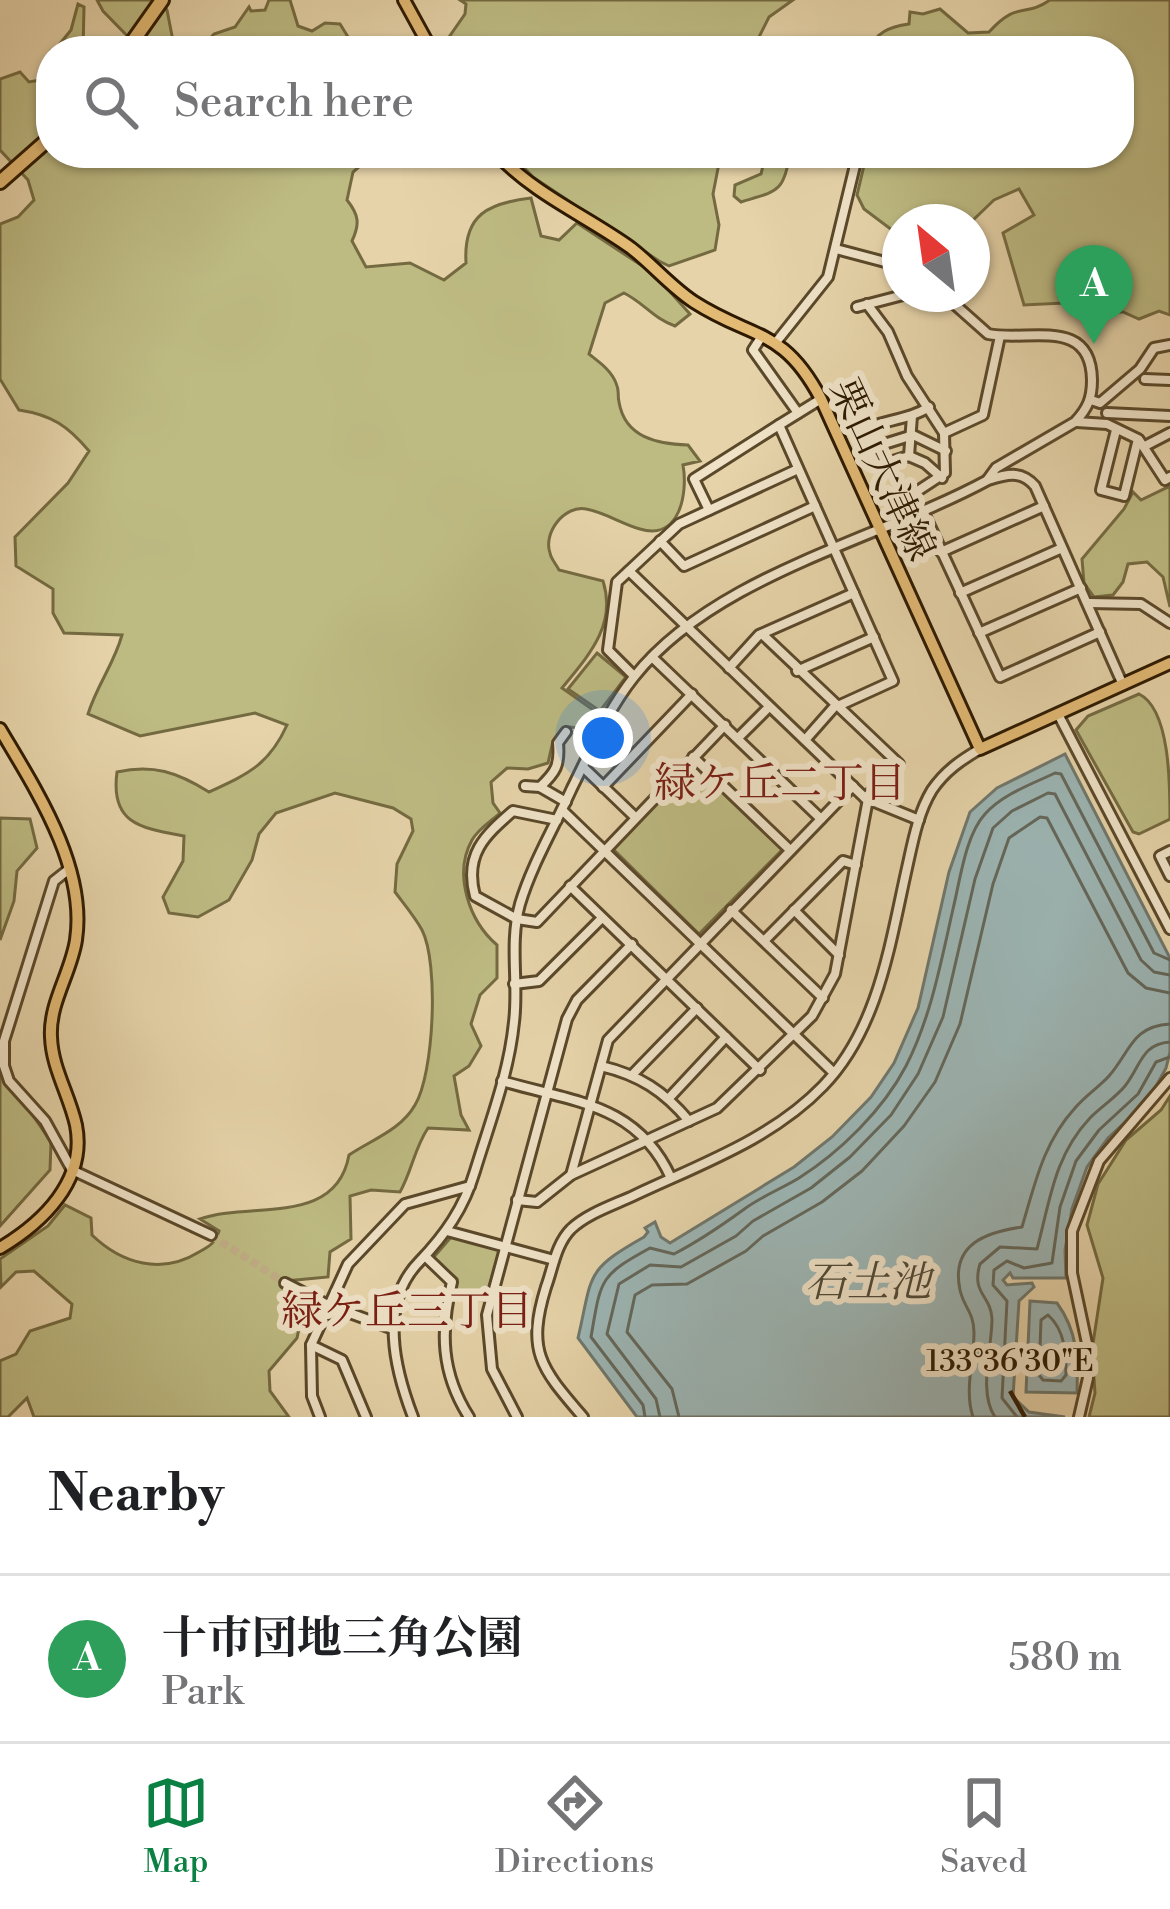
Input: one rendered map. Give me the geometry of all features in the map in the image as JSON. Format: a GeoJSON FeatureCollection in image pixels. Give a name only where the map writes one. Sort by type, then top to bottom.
{"type":"FeatureCollection","features":[{"type":"Feature","properties":{"kind":"highway"},"geometry":{"type":"LineString","coordinates":[[137,36],[162,0]]}},
{"type":"Feature","properties":{"kind":"highway"},"geometry":{"type":"LineString","coordinates":[[0,182],[36,150]]}},
{"type":"Feature","properties":{"kind":"main road"},"geometry":{"type":"LineString","coordinates":[[404,0],[424,36]]}},
{"type":"Feature","properties":{"kind":"main road","name":"栗山大津線"},"geometry":{"type":"LineString","coordinates":[[512,168],[542,195],[627,246],[693,302],[777,341],[799,362],[821,399],[980,749]]}},
{"type":"Feature","properties":{"kind":"main road"},"geometry":{"type":"LineString","coordinates":[[980,749],[1170,663]]}},
{"type":"Feature","properties":{"kind":"main road"},"geometry":{"type":"LineString","coordinates":[[0,729],[33,784],[68,870],[78,912],[76,944],[50,1031],[53,1059],[76,1124],[72,1170],[44,1217],[0,1248]]}},
{"type":"Feature","properties":{"kind":"street"},"geometry":{"type":"LineString","coordinates":[[777,341],[828,278],[855,168]]}},
{"type":"Feature","properties":{"kind":"street"},"geometry":{"type":"LineString","coordinates":[[836,249],[882,261]]}},
{"type":"Feature","properties":{"kind":"street"},"geometry":{"type":"LineString","coordinates":[[882,300],[862,305],[888,332],[907,376],[944,433],[948,468],[942,478],[916,492]]}},
{"type":"Feature","properties":{"kind":"street"},"geometry":{"type":"LineString","coordinates":[[961,312],[976,327],[1000,337],[1061,336],[1078,343],[1090,358],[1090,400],[1075,422],[996,468],[988,480]]}},
{"type":"Feature","properties":{"kind":"street"},"geometry":{"type":"LineString","coordinates":[[764,334],[753,350],[798,413]]}},
{"type":"Feature","properties":{"kind":"street"},"geometry":{"type":"LineString","coordinates":[[944,433],[983,415],[1000,337]]}},
{"type":"Feature","properties":{"kind":"street"},"geometry":{"type":"LineString","coordinates":[[1090,400],[1100,403],[1140,369],[1154,348],[1170,345]]}},
{"type":"Feature","properties":{"kind":"street"},"geometry":{"type":"LineString","coordinates":[[1145,379],[1170,380]]}},
{"type":"Feature","properties":{"kind":"street"},"geometry":{"type":"LineString","coordinates":[[709,510],[694,479],[821,399]]}},
{"type":"Feature","properties":{"kind":"street"},"geometry":{"type":"LineString","coordinates":[[929,407],[860,431],[877,466],[909,456],[942,478]]}},
{"type":"Feature","properties":{"kind":"street"},"geometry":{"type":"LineString","coordinates":[[1107,413],[1170,416]]}},
{"type":"Feature","properties":{"kind":"street"},"geometry":{"type":"LineString","coordinates":[[909,456],[912,415]]}},
{"type":"Feature","properties":{"kind":"street"},"geometry":{"type":"LineString","coordinates":[[1075,422],[1107,424],[1141,442],[1165,480],[1170,477]]}},
{"type":"Feature","properties":{"kind":"street"},"geometry":{"type":"LineString","coordinates":[[778,425],[893,681],[837,706],[805,740]]}},
{"type":"Feature","properties":{"kind":"street"},"geometry":{"type":"LineString","coordinates":[[1116,430],[1101,490],[1124,496],[1141,442]]}},
{"type":"Feature","properties":{"kind":"street"},"geometry":{"type":"LineString","coordinates":[[1141,442],[1170,433]]}},
{"type":"Feature","properties":{"kind":"street"},"geometry":{"type":"LineString","coordinates":[[868,449],[913,435],[946,451]]}},
{"type":"Feature","properties":{"kind":"street"},"geometry":{"type":"LineString","coordinates":[[634,676],[608,650],[617,582],[679,524],[798,469]]}},
{"type":"Feature","properties":{"kind":"street"},"geometry":{"type":"LineString","coordinates":[[413,1417],[396,1372],[393,1328],[407,1282],[448,1231],[471,1185],[514,1022],[521,901],[602,725],[652,657],[686,626],[734,594],[1005,474],[1024,476],[1035,487],[1123,685]]}},
{"type":"Feature","properties":{"kind":"street"},"geometry":{"type":"LineString","coordinates":[[660,541],[684,566],[815,506]]}},
{"type":"Feature","properties":{"kind":"street"},"geometry":{"type":"LineString","coordinates":[[941,552],[1044,506]]}},
{"type":"Feature","properties":{"kind":"street"},"geometry":{"type":"LineString","coordinates":[[922,511],[1000,677],[1100,632]]}},
{"type":"Feature","properties":{"kind":"street"},"geometry":{"type":"LineString","coordinates":[[960,593],[1062,548]]}},
{"type":"Feature","properties":{"kind":"street"},"geometry":{"type":"LineString","coordinates":[[629,571],[853,786],[867,798],[919,820]]}},
{"type":"Feature","properties":{"kind":"street"},"geometry":{"type":"LineString","coordinates":[[979,633],[1081,588]]}},
{"type":"Feature","properties":{"kind":"street"},"geometry":{"type":"LineString","coordinates":[[729,668],[762,633],[854,593]]}},
{"type":"Feature","properties":{"kind":"street"},"geometry":{"type":"LineString","coordinates":[[1088,602],[1142,604],[1170,623]]}},
{"type":"Feature","properties":{"kind":"street"},"geometry":{"type":"LineString","coordinates":[[517,1200],[537,1202],[571,1175],[717,1108],[760,1070],[823,998],[839,955],[867,798],[898,764],[762,633]]}},
{"type":"Feature","properties":{"kind":"street"},"geometry":{"type":"LineString","coordinates":[[797,670],[874,637]]}},
{"type":"Feature","properties":{"kind":"street"},"geometry":{"type":"LineString","coordinates":[[652,657],[820,819]]}},
{"type":"Feature","properties":{"kind":"street"},"geometry":{"type":"LineString","coordinates":[[603,787],[692,694]]}},
{"type":"Feature","properties":{"kind":"street"},"geometry":{"type":"LineString","coordinates":[[738,738],[769,707]]}},
{"type":"Feature","properties":{"kind":"street"},"geometry":{"type":"LineString","coordinates":[[1058,713],[1170,929]]}},
{"type":"Feature","properties":{"kind":"street"},"geometry":{"type":"LineString","coordinates":[[557,820],[513,811],[480,839],[470,868],[476,896],[517,919],[537,922],[725,725]]}},
{"type":"Feature","properties":{"kind":"street"},"geometry":{"type":"LineString","coordinates":[[540,787],[560,763],[557,743],[566,732]]}},
{"type":"Feature","properties":{"kind":"street"},"geometry":{"type":"LineString","coordinates":[[583,1417],[544,1364],[537,1346],[538,1314],[564,1237],[583,1220],[773,1128],[834,1073],[863,1027],[881,979],[919,820],[940,778],[980,749]]}},
{"type":"Feature","properties":{"kind":"street"},"geometry":{"type":"LineString","coordinates":[[693,757],[790,850]]}},
{"type":"Feature","properties":{"kind":"street"},"geometry":{"type":"LineString","coordinates":[[583,766],[634,817]]}},
{"type":"Feature","properties":{"kind":"street"},"geometry":{"type":"LineString","coordinates":[[525,786],[540,787],[564,806],[834,1073]]}},
{"type":"Feature","properties":{"kind":"street"},"geometry":{"type":"LineString","coordinates":[[571,1175],[608,1040],[853,786]]}},
{"type":"Feature","properties":{"kind":"street"},"geometry":{"type":"LineString","coordinates":[[1170,851],[1160,856],[1170,876]]}},
{"type":"Feature","properties":{"kind":"street"},"geometry":{"type":"LineString","coordinates":[[764,941],[843,861],[856,865]]}},
{"type":"Feature","properties":{"kind":"street"},"geometry":{"type":"LineString","coordinates":[[68,870],[54,881],[2,1054],[9,1081],[45,1121],[72,1170],[211,1235]]}},
{"type":"Feature","properties":{"kind":"street"},"geometry":{"type":"LineString","coordinates":[[570,886],[760,1070]]}},
{"type":"Feature","properties":{"kind":"street"},"geometry":{"type":"LineString","coordinates":[[731,910],[823,998]]}},
{"type":"Feature","properties":{"kind":"street"},"geometry":{"type":"LineString","coordinates":[[794,910],[839,955]]}},
{"type":"Feature","properties":{"kind":"street"},"geometry":{"type":"LineString","coordinates":[[514,984],[539,981],[602,918]]}},
{"type":"Feature","properties":{"kind":"street"},"geometry":{"type":"LineString","coordinates":[[517,1417],[497,1382],[487,1346],[487,1316],[571,1010],[632,944]]}},
{"type":"Feature","properties":{"kind":"street"},"geometry":{"type":"LineString","coordinates":[[633,1074],[697,1009]]}},
{"type":"Feature","properties":{"kind":"street"},"geometry":{"type":"LineString","coordinates":[[670,1097],[726,1037]]}},
{"type":"Feature","properties":{"kind":"street"},"geometry":{"type":"LineString","coordinates":[[601,1066],[633,1074],[670,1097],[689,1121]]}},
{"type":"Feature","properties":{"kind":"street"},"geometry":{"type":"LineString","coordinates":[[1079,1417],[1088,1378],[1088,1348],[1072,1273],[1072,1231],[1099,1160],[1170,1078]]}},
{"type":"Feature","properties":{"kind":"street"},"geometry":{"type":"LineString","coordinates":[[502,1081],[591,1106],[636,1126],[650,1140],[671,1178]]}},
{"type":"Feature","properties":{"kind":"street"},"geometry":{"type":"LineString","coordinates":[[320,1417],[312,1396],[311,1345],[348,1264],[405,1204],[471,1185]]}},
{"type":"Feature","properties":{"kind":"street"},"geometry":{"type":"LineString","coordinates":[[448,1231],[554,1259]]}},
{"type":"Feature","properties":{"kind":"street"},"geometry":{"type":"LineString","coordinates":[[426,1257],[452,1282],[442,1347],[449,1378],[469,1417]]}},
{"type":"Feature","properties":{"kind":"street"},"geometry":{"type":"LineString","coordinates":[[285,1283],[328,1305],[393,1328]]}},
{"type":"Feature","properties":{"kind":"street"},"geometry":{"type":"LineString","coordinates":[[311,1345],[342,1360],[366,1417]]}},
{"type":"Feature","properties":{"kind":"shaded area"},"geometry":{"type":"Polygon","coordinates":[[[97,0],[160,0],[172,36],[127,36],[97,0]]]}},
{"type":"Feature","properties":{"kind":"shaded area"},"geometry":{"type":"Polygon","coordinates":[[[269,0],[290,0],[298,26],[312,31],[325,23],[340,24],[347,36],[212,36],[235,27],[249,7],[265,10],[269,0]]]}},
{"type":"Feature","properties":{"kind":"shaded area"},"geometry":{"type":"Polygon","coordinates":[[[460,0],[793,0],[769,17],[760,36],[450,36],[465,14],[466,4],[460,0]]]}},
{"type":"Feature","properties":{"kind":"shaded area"},"geometry":{"type":"Polygon","coordinates":[[[1050,0],[1170,0],[1170,315],[1159,311],[1139,319],[1123,312],[1083,312],[1064,303],[1024,305],[1003,233],[1034,215],[1019,189],[990,204],[882,204],[882,222],[864,209],[857,195],[863,168],[1134,168],[1134,36],[879,36],[909,24],[910,12],[940,9],[968,33],[989,32],[1014,13],[1050,0]]]}},
{"type":"Feature","properties":{"kind":"shaded area"},"geometry":{"type":"Polygon","coordinates":[[[78,4],[84,7],[83,36],[66,36],[78,4]]]}},
{"type":"Feature","properties":{"kind":"shaded area"},"geometry":{"type":"Polygon","coordinates":[[[20,72],[29,82],[36,81],[36,168],[358,168],[347,200],[357,220],[352,241],[366,267],[410,263],[444,280],[466,263],[469,233],[482,214],[503,203],[531,198],[541,236],[559,240],[577,223],[653,273],[690,314],[675,326],[624,293],[605,303],[589,354],[614,378],[628,424],[644,437],[688,445],[700,461],[683,465],[682,501],[673,521],[664,528],[640,529],[578,509],[563,516],[553,529],[549,545],[559,570],[603,581],[606,612],[598,639],[562,688],[599,714],[591,729],[569,727],[553,741],[548,763],[507,768],[491,782],[493,803],[500,813],[475,836],[464,867],[472,910],[497,945],[497,978],[480,995],[471,1024],[481,1046],[469,1066],[454,1076],[461,1115],[469,1130],[428,1128],[400,1192],[371,1190],[350,1196],[351,1239],[330,1252],[328,1277],[286,1281],[284,1291],[304,1305],[297,1338],[269,1371],[270,1391],[289,1417],[34,1417],[27,1398],[8,1417],[0,1417],[0,1361],[16,1354],[30,1331],[70,1318],[72,1304],[34,1271],[16,1272],[1,1287],[0,1259],[48,1226],[65,1205],[91,1218],[92,1235],[116,1253],[157,1264],[185,1259],[212,1244],[219,1231],[200,1219],[289,1207],[327,1193],[341,1178],[349,1155],[394,1128],[415,1105],[426,1069],[432,1018],[427,946],[419,925],[395,892],[397,864],[413,831],[411,819],[393,808],[335,793],[276,813],[259,834],[252,860],[229,900],[198,917],[169,913],[163,897],[183,861],[184,836],[142,826],[118,803],[117,772],[164,771],[209,792],[256,767],[287,725],[255,713],[140,736],[88,714],[122,635],[64,633],[53,613],[53,589],[16,566],[15,537],[68,483],[89,451],[59,423],[19,410],[0,379],[0,224],[18,217],[34,200],[28,180],[0,150],[0,79],[20,72]]]}},
{"type":"Feature","properties":{"kind":"shaded area"},"geometry":{"type":"Polygon","coordinates":[[[524,168],[718,168],[713,194],[719,225],[715,250],[669,266],[524,168]]]}},
{"type":"Feature","properties":{"kind":"shaded area"},"geometry":{"type":"Polygon","coordinates":[[[762,168],[787,168],[771,192],[741,202],[734,196],[735,185],[761,174],[762,168]]]}},
{"type":"Feature","properties":{"kind":"shaded area"},"geometry":{"type":"Polygon","coordinates":[[[1170,486],[1170,607],[1163,577],[1147,562],[1128,564],[1113,595],[1094,597],[1084,583],[1082,559],[1133,492],[1141,500],[1170,486]]]}},
{"type":"Feature","properties":{"kind":"shaded area"},"geometry":{"type":"Polygon","coordinates":[[[597,653],[626,677],[600,711],[568,689],[597,653]]]}},
{"type":"Feature","properties":{"kind":"shaded area"},"geometry":{"type":"Polygon","coordinates":[[[1139,694],[1149,702],[1162,731],[1170,819],[1139,834],[1133,832],[1076,730],[1088,716],[1139,694]]]}},
{"type":"Feature","properties":{"kind":"shaded area"},"geometry":{"type":"Polygon","coordinates":[[[694,764],[783,849],[699,934],[612,848],[694,764]]]}},
{"type":"Feature","properties":{"kind":"shaded area"},"geometry":{"type":"Polygon","coordinates":[[[0,818],[30,819],[37,848],[17,871],[14,901],[0,940],[0,818]]]}},
{"type":"Feature","properties":{"kind":"shaded area"},"geometry":{"type":"Polygon","coordinates":[[[0,1067],[51,1142],[50,1170],[0,1226],[0,1067]]]}},
{"type":"Feature","properties":{"kind":"shaded area"},"geometry":{"type":"Polygon","coordinates":[[[1170,1096],[1170,1417],[1089,1417],[1095,1393],[1092,1350],[1103,1278],[1087,1225],[1098,1184],[1126,1140],[1170,1096]]]}},
{"type":"Feature","properties":{"kind":"shaded area"},"geometry":{"type":"Polygon","coordinates":[[[452,1236],[500,1250],[485,1301],[454,1298],[457,1279],[433,1258],[452,1236]]]}},
{"type":"Feature","properties":{"kind":"water","name":"石土池"},"geometry":{"type":"Polygon","coordinates":[[[1065,754],[1170,958],[1170,1052],[1148,1101],[1108,1138],[1087,1167],[1072,1209],[1066,1278],[1013,1278],[1010,1273],[1003,1280],[1007,1285],[1032,1283],[1034,1287],[1019,1301],[1013,1397],[1029,1412],[1065,1417],[637,1417],[578,1338],[594,1276],[610,1258],[644,1237],[645,1228],[655,1222],[661,1237],[670,1243],[794,1167],[871,1097],[894,1063],[918,1008],[949,872],[970,812],[997,788],[1065,754]]]}},
{"type":"Feature","properties":{"kind":"water"},"geometry":{"type":"Polygon","coordinates":[[[1030,1301],[1057,1303],[1064,1314],[1075,1346],[1077,1393],[1026,1392],[1030,1301]]]}},
{"type":"Feature","properties":{"kind":"tunnel"},"geometry":{"type":"LineString","coordinates":[[211,1235],[285,1283]]}},
{"type":"Feature","properties":{"kind":"place","name":"十市団地三角公園"},"geometry":{"type":"Point","coordinates":[1094,344]}},
{"type":"Feature","properties":{"kind":"district","name":"緑ケ丘二丁目"},"geometry":{"type":"Point","coordinates":[780,782]}},
{"type":"Feature","properties":{"kind":"district","name":"緑ケ丘三丁目"},"geometry":{"type":"Point","coordinates":[407,1310]}}]}
